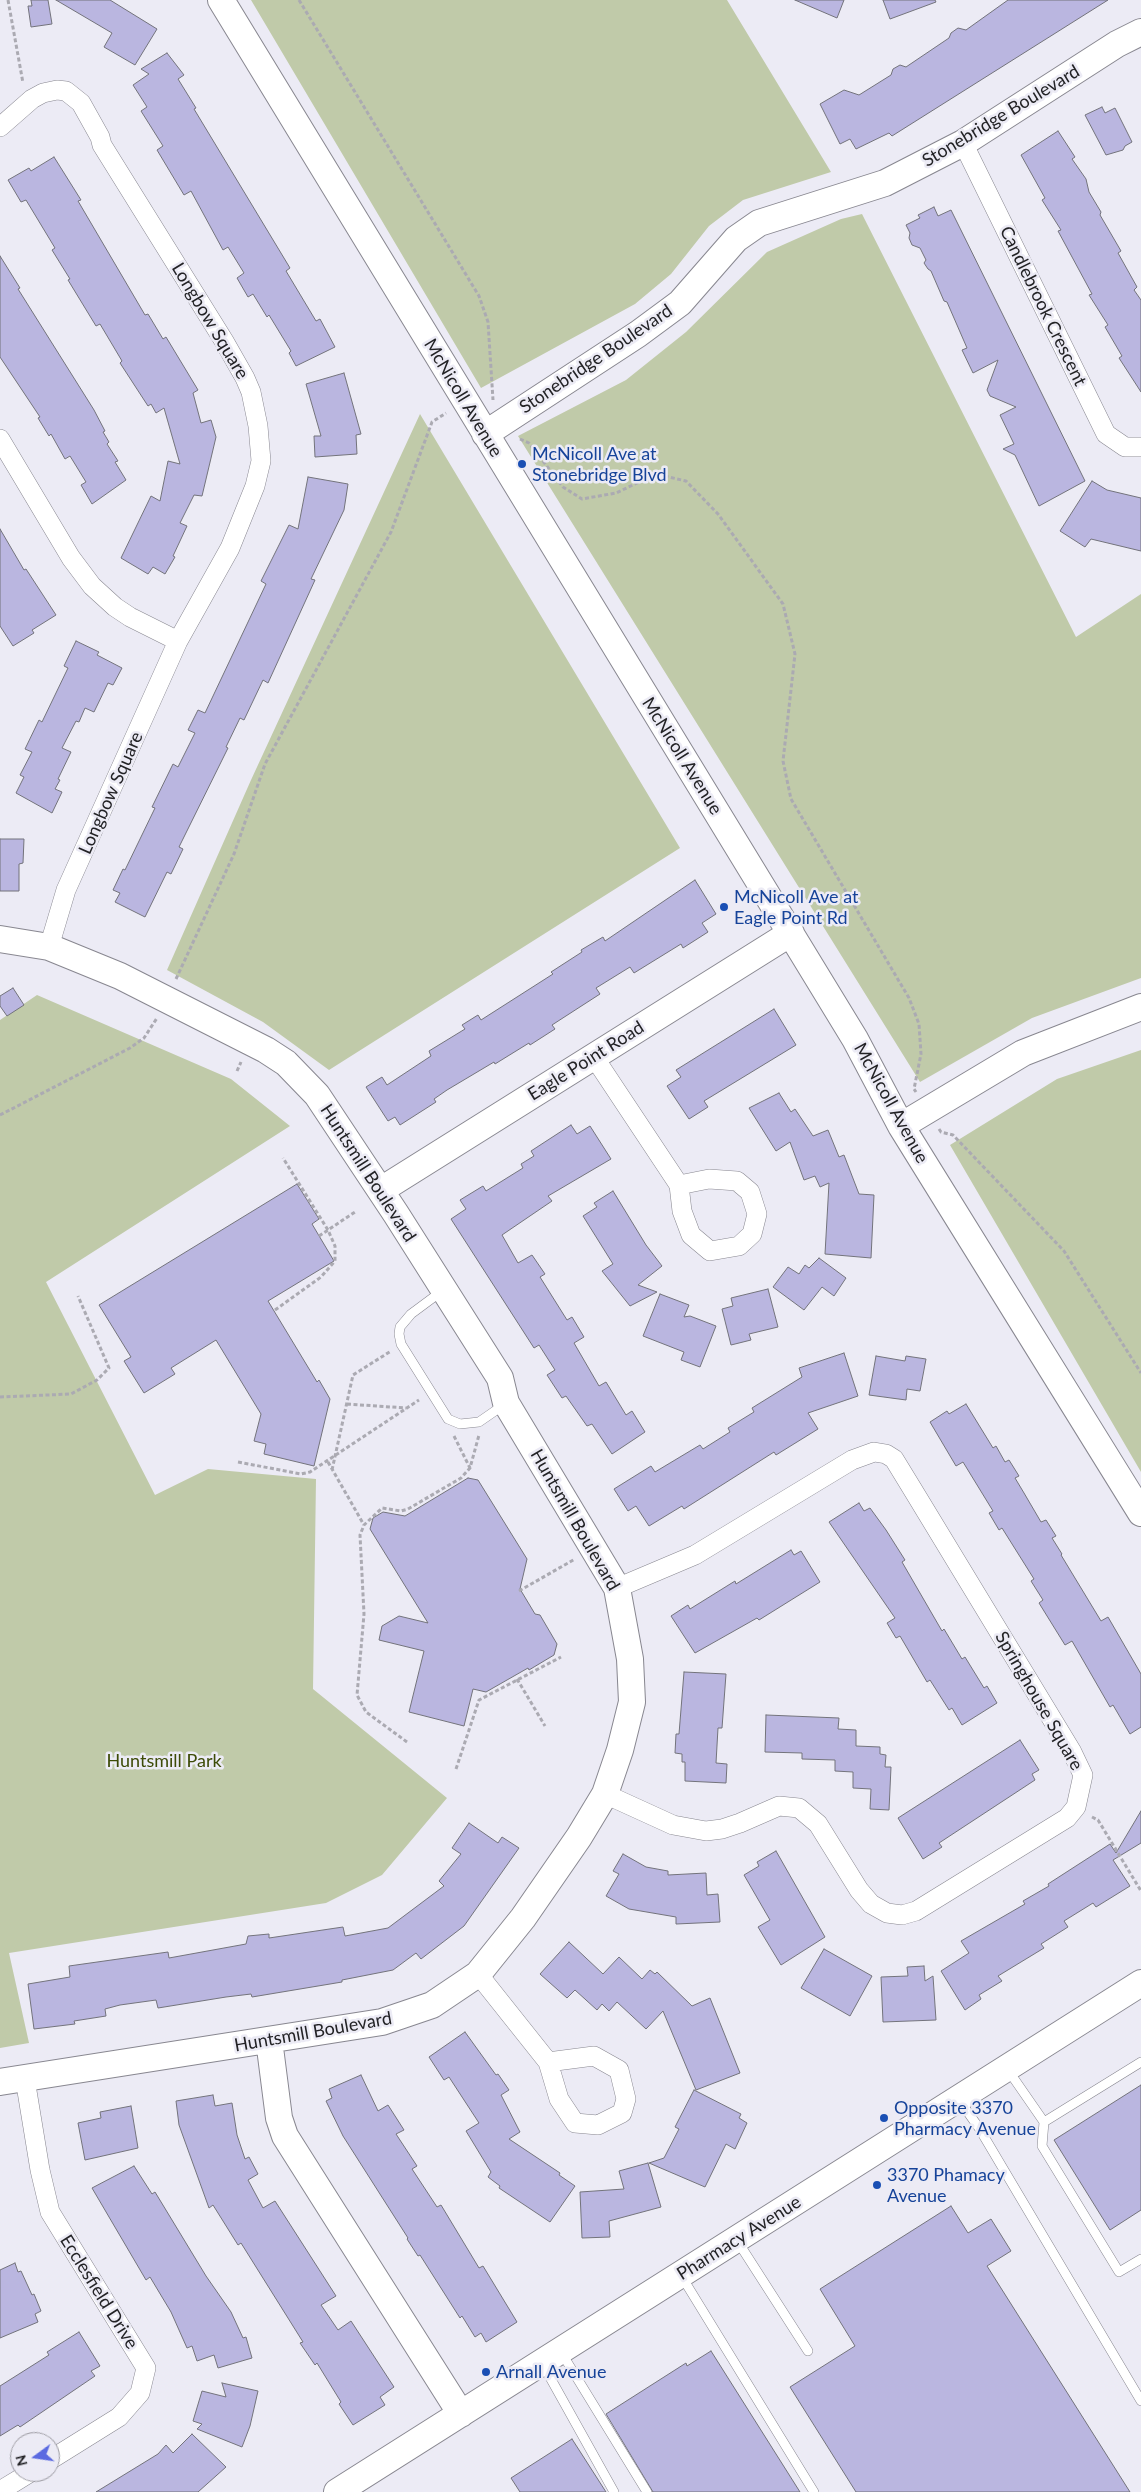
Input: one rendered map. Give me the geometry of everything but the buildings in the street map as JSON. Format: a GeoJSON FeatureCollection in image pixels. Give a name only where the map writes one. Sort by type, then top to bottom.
{"type":"FeatureCollection","features":[{"type":"Feature","properties":{"kind":"street","name":"McNicoll Avenue"},"geometry":{"type":"LineString","coordinates":[[221,0],[856,1039],[901,1126],[1141,1513]]}},
{"type":"Feature","properties":{"kind":"street","name":"Stonebridge Boulevard"},"geometry":{"type":"LineString","coordinates":[[485,434],[638,334],[680,303],[736,239],[759,223],[885,184],[963,143],[1117,44],[1141,32]]}},
{"type":"Feature","properties":{"kind":"street","name":"Longbow Square"},"geometry":{"type":"LineString","coordinates":[[0,127],[27,103],[43,94],[57,90],[66,91],[81,103],[100,137],[102,145],[224,341],[251,392],[258,426],[261,461],[255,486],[230,548],[178,641],[66,890],[50,947]]}},
{"type":"Feature","properties":{"kind":"street","name":"Candlebrook Crescent"},"geometry":{"type":"LineString","coordinates":[[963,143],[1106,434],[1125,447],[1141,447]]}},
{"type":"Feature","properties":{"kind":"street"},"geometry":{"type":"LineString","coordinates":[[0,439],[71,558],[92,586],[115,607],[130,617],[178,641]]}},
{"type":"Feature","properties":{"kind":"street","name":"Eagle Point Road"},"geometry":{"type":"LineString","coordinates":[[381,1190],[791,933]]}},
{"type":"Feature","properties":{"kind":"street","name":"Huntsmill Boulevard"},"geometry":{"type":"LineString","coordinates":[[0,940],[50,947],[97,965],[257,1044],[286,1064],[316,1095],[381,1190],[500,1378],[506,1403],[617,1588],[630,1659],[632,1702],[620,1750],[605,1794],[580,1837],[523,1918],[478,1974],[432,2005],[382,2022],[0,2082]]}},
{"type":"Feature","properties":{"kind":"street"},"geometry":{"type":"LineString","coordinates":[[901,1126],[1024,1052],[1141,1007]]}},
{"type":"Feature","properties":{"kind":"street"},"geometry":{"type":"LineString","coordinates":[[594,1057],[679,1185],[682,1211],[691,1235],[710,1251],[739,1246],[752,1234],[757,1214],[750,1192],[737,1181],[709,1179],[679,1185]]}},
{"type":"Feature","properties":{"kind":"street","name":"Springhouse Square"},"geometry":{"type":"LineString","coordinates":[[617,1588],[696,1555],[845,1463],[874,1452],[886,1454],[894,1459],[1072,1752],[1082,1775],[1076,1808]]}},
{"type":"Feature","properties":{"kind":"street"},"geometry":{"type":"LineString","coordinates":[[605,1794],[674,1825],[706,1831],[722,1829],[740,1823],[779,1806],[799,1808],[818,1824],[859,1890],[871,1904],[887,1913],[902,1915],[916,1911],[1067,1818],[1076,1808]]}},
{"type":"Feature","properties":{"kind":"street"},"geometry":{"type":"LineString","coordinates":[[478,1974],[548,2062],[559,2099],[575,2123],[598,2125],[622,2112],[626,2099],[620,2070],[594,2056],[548,2062]]}},
{"type":"Feature","properties":{"kind":"street","name":"Pharmacy Avenue"},"geometry":{"type":"LineString","coordinates":[[339,2491],[1141,1983]]}},
{"type":"Feature","properties":{"kind":"street"},"geometry":{"type":"LineString","coordinates":[[269,2040],[278,2118],[285,2136],[461,2414]]}},
{"type":"Feature","properties":{"kind":"street","name":"Ecclesfield Drive"},"geometry":{"type":"LineString","coordinates":[[25,2079],[40,2170],[50,2212],[146,2368],[140,2393],[119,2417],[60,2454]]}},
{"type":"Feature","properties":{"kind":"street"},"geometry":{"type":"LineString","coordinates":[[0,2491],[15,2482]]}},
{"type":"Feature","properties":{"kind":"lane"},"geometry":{"type":"LineString","coordinates":[[445,1290],[411,1314],[400,1327],[401,1344],[430,1393],[448,1418],[460,1424],[479,1422],[506,1403]]}},
{"type":"Feature","properties":{"kind":"lane"},"geometry":{"type":"LineString","coordinates":[[1044,2122],[1141,2062]]}},
{"type":"Feature","properties":{"kind":"lane"},"geometry":{"type":"LineString","coordinates":[[1006,2068],[1044,2122],[1042,2146],[1119,2272],[1141,2258]]}},
{"type":"Feature","properties":{"kind":"lane"},"geometry":{"type":"LineString","coordinates":[[958,2098],[979,2128],[1141,2401]]}},
{"type":"Feature","properties":{"kind":"lane"},"geometry":{"type":"LineString","coordinates":[[736,2239],[808,2351]]}},
{"type":"Feature","properties":{"kind":"lane"},"geometry":{"type":"LineString","coordinates":[[680,2275],[814,2492]]}},
{"type":"Feature","properties":{"kind":"lane"},"geometry":{"type":"LineString","coordinates":[[551,2357],[614,2492]]}},
{"type":"Feature","properties":{"kind":"lane"},"geometry":{"type":"LineString","coordinates":[[551,2357],[648,2492]]}},
{"type":"Feature","properties":{"kind":"path"},"geometry":{"type":"LineString","coordinates":[[8,0],[27,103]]}},
{"type":"Feature","properties":{"kind":"path"},"geometry":{"type":"LineString","coordinates":[[299,0],[479,296],[488,322],[493,403]]}},
{"type":"Feature","properties":{"kind":"path"},"geometry":{"type":"LineString","coordinates":[[0,1115],[130,1048],[152,1028],[234,854],[265,764],[391,532],[432,422]]}},
{"type":"Feature","properties":{"kind":"path"},"geometry":{"type":"LineString","coordinates":[[515,437],[529,442],[563,487],[582,499],[616,493],[656,474],[686,481],[718,514],[783,604],[795,654],[783,761],[791,799],[909,998],[919,1024],[921,1054],[914,1089]]}},
{"type":"Feature","properties":{"kind":"path"},"geometry":{"type":"LineString","coordinates":[[941,1132],[952,1135],[1064,1251],[1141,1373]]}},
{"type":"Feature","properties":{"kind":"path"},"geometry":{"type":"LineString","coordinates":[[275,1310],[333,1266],[335,1260],[335,1246],[328,1230],[283,1158]]}},
{"type":"Feature","properties":{"kind":"path"},"geometry":{"type":"LineString","coordinates":[[319,1236],[355,1212]]}},
{"type":"Feature","properties":{"kind":"path"},"geometry":{"type":"LineString","coordinates":[[0,1397],[70,1394],[97,1380],[109,1368],[78,1296]]}},
{"type":"Feature","properties":{"kind":"path"},"geometry":{"type":"LineString","coordinates":[[332,1470],[354,1374],[401,1344]]}},
{"type":"Feature","properties":{"kind":"path"},"geometry":{"type":"LineString","coordinates":[[238,1462],[301,1474],[310,1472],[328,1462],[430,1393]]}},
{"type":"Feature","properties":{"kind":"path"},"geometry":{"type":"LineString","coordinates":[[347,1404],[408,1408]]}},
{"type":"Feature","properties":{"kind":"path"},"geometry":{"type":"LineString","coordinates":[[448,1418],[454,1436],[470,1468]]}},
{"type":"Feature","properties":{"kind":"path"},"geometry":{"type":"LineString","coordinates":[[407,1742],[366,1712],[356,1695],[364,1614],[360,1535],[364,1525],[382,1508],[401,1511],[408,1509],[461,1478],[470,1468],[478,1435],[479,1422]]}},
{"type":"Feature","properties":{"kind":"path"},"geometry":{"type":"LineString","coordinates":[[328,1462],[364,1525]]}},
{"type":"Feature","properties":{"kind":"path"},"geometry":{"type":"LineString","coordinates":[[519,1591],[593,1547]]}},
{"type":"Feature","properties":{"kind":"path"},"geometry":{"type":"LineString","coordinates":[[456,1769],[479,1700],[561,1656]]}},
{"type":"Feature","properties":{"kind":"path"},"geometry":{"type":"LineString","coordinates":[[517,1679],[545,1726]]}},
{"type":"Feature","properties":{"kind":"path"},"geometry":{"type":"LineString","coordinates":[[1076,1808],[1098,1820],[1141,1891]]}},
{"type":"Feature","properties":{"kind":"green space"},"geometry":{"type":"Polygon","coordinates":[[[251,0],[727,0],[831,172],[743,200],[709,226],[671,274],[635,304],[481,388],[251,0]]]}},
{"type":"Feature","properties":{"kind":"green space"},"geometry":{"type":"Polygon","coordinates":[[[862,214],[1076,637],[1141,594],[1141,978],[1032,1018],[920,1082],[518,436],[626,380],[686,332],[767,252],[841,219],[862,214]]]}},
{"type":"Feature","properties":{"kind":"green space"},"geometry":{"type":"Polygon","coordinates":[[[420,414],[680,848],[329,1070],[263,1022],[167,970],[251,780],[420,414]]]}},
{"type":"Feature","properties":{"kind":"green space","name":"Huntsmill Park"},"geometry":{"type":"Polygon","coordinates":[[[37,995],[231,1079],[290,1126],[46,1282],[155,1495],[208,1469],[316,1479],[313,1689],[447,1798],[382,1875],[326,1903],[9,1953],[29,2043],[0,2048],[0,1020],[37,995]]]}},
{"type":"Feature","properties":{"kind":"green space"},"geometry":{"type":"Polygon","coordinates":[[[1141,1050],[1141,1472],[950,1145],[1057,1079],[1141,1050]]]}},
{"type":"Feature","properties":{"kind":"place","name":"McNicoll Ave at Stonebridge Blvd"},"geometry":{"type":"Point","coordinates":[522,464]}},
{"type":"Feature","properties":{"kind":"place","name":"McNicoll Ave at Eagle Point Rd"},"geometry":{"type":"Point","coordinates":[724,907]}},
{"type":"Feature","properties":{"kind":"place","name":"Opposite 3370 Pharmacy Avenue"},"geometry":{"type":"Point","coordinates":[884,2118]}},
{"type":"Feature","properties":{"kind":"place","name":"3370 Phamacy Avenue"},"geometry":{"type":"Point","coordinates":[877,2185]}},
{"type":"Feature","properties":{"kind":"place","name":"Arnall Avenue"},"geometry":{"type":"Point","coordinates":[486,2372]}}]}
